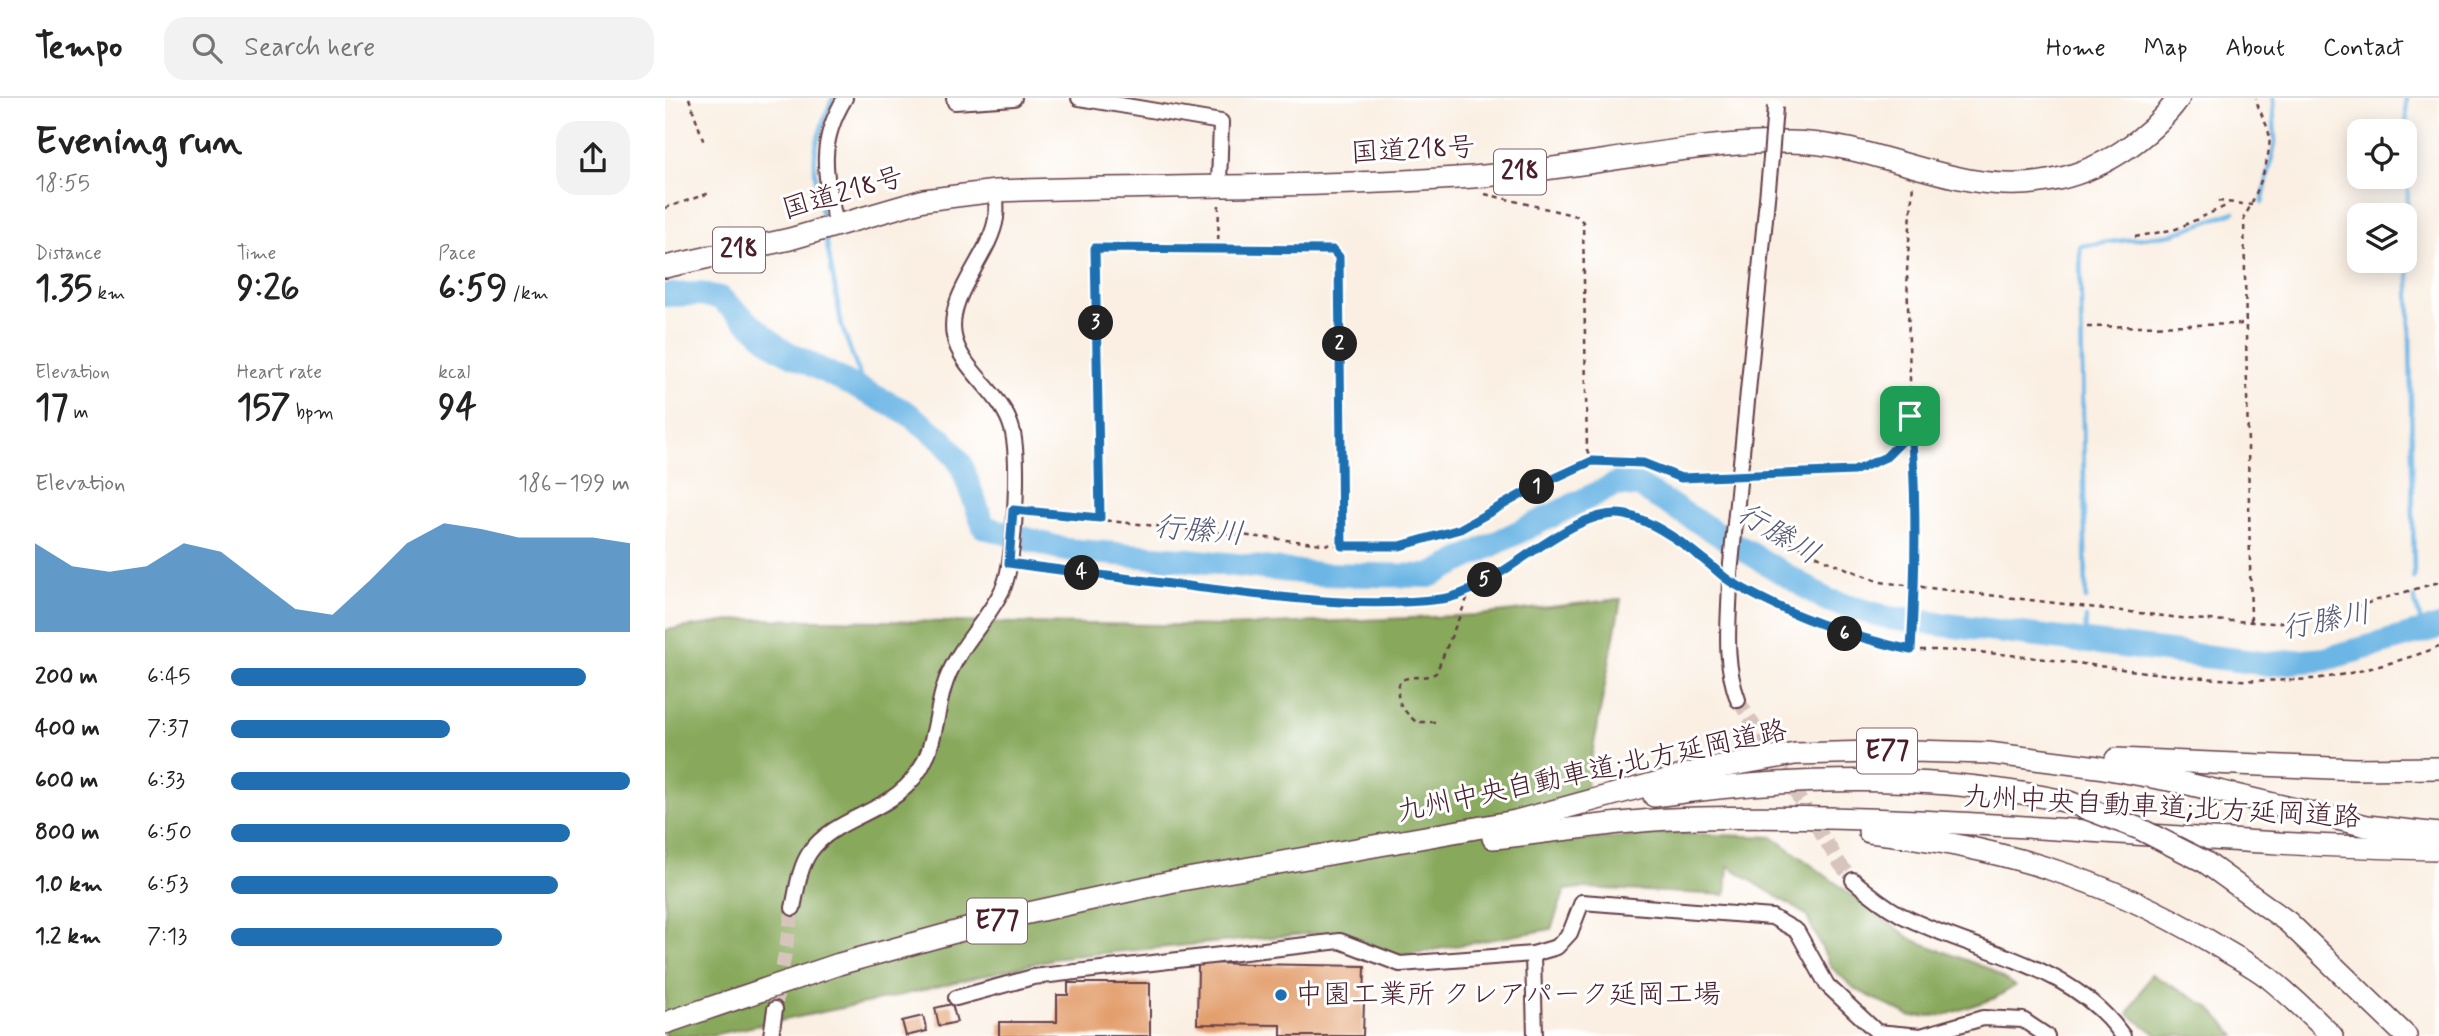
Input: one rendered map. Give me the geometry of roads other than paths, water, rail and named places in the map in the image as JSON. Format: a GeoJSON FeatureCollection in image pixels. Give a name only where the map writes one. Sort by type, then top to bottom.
{"type":"FeatureCollection","features":[{"type":"Feature","properties":{"kind":"highway","name":"国道218号"},"geometry":{"type":"LineString","coordinates":[[665,267],[924,200],[996,191],[1474,177],[1740,144],[1793,142],[1858,150],[1993,185],[2049,181],[2089,169],[2124,150],[2147,133],[2179,98]]}},
{"type":"Feature","properties":{"kind":"highway","name":"九州中央自動車道;北方延岡道路"},"geometry":{"type":"LineString","coordinates":[[665,1023],[828,967],[1010,917],[1170,882],[1338,854],[1559,812],[1704,770],[1763,758],[1840,751],[1988,753],[2144,775],[2367,827],[2439,834]]}},
{"type":"Feature","properties":{"kind":"highway"},"geometry":{"type":"LineString","coordinates":[[1988,753],[2355,769],[2439,768]]}},
{"type":"Feature","properties":{"kind":"highway"},"geometry":{"type":"LineString","coordinates":[[1559,812],[1693,790],[1838,781],[1961,783],[2069,802],[2140,829],[2205,862],[2288,922],[2406,1036]]}},
{"type":"Feature","properties":{"kind":"highway","name":"九州中央自動車道;北方延岡道路"},"geometry":{"type":"LineString","coordinates":[[1338,854],[1675,818],[1850,818],[2200,840],[2439,849]]}},
{"type":"Feature","properties":{"kind":"highway"},"geometry":{"type":"LineString","coordinates":[[1573,830],[1662,825],[1781,826],[1945,842],[2014,857],[2099,884],[2161,913],[2268,977],[2332,1036]]}},
{"type":"Feature","properties":{"kind":"highway"},"geometry":{"type":"LineString","coordinates":[[2222,949],[2267,981],[2322,1036]]}},
{"type":"Feature","properties":{"kind":"street"},"geometry":{"type":"LineString","coordinates":[[826,227],[824,167],[833,118],[845,98]]}},
{"type":"Feature","properties":{"kind":"street"},"geometry":{"type":"LineString","coordinates":[[954,98],[955,102],[1014,98]]}},
{"type":"Feature","properties":{"kind":"street"},"geometry":{"type":"LineString","coordinates":[[1079,98],[1220,122],[1219,184]]}},
{"type":"Feature","properties":{"kind":"street"},"geometry":{"type":"LineString","coordinates":[[1738,700],[1727,652],[1730,578],[1775,102]]}},
{"type":"Feature","properties":{"kind":"street"},"geometry":{"type":"LineString","coordinates":[[793,908],[801,872],[810,852],[833,831],[879,808],[912,782],[926,757],[946,682],[963,646],[1003,586],[1009,559],[1017,462],[1011,426],[1004,406],[962,355],[954,336],[957,307],[996,218],[996,191]]}},
{"type":"Feature","properties":{"kind":"street"},"geometry":{"type":"LineString","coordinates":[[1853,880],[1882,904],[1902,916],[2028,963],[2087,1000],[2123,1036]]}},
{"type":"Feature","properties":{"kind":"street"},"geometry":{"type":"LineString","coordinates":[[956,998],[1033,977],[1341,941],[1399,964],[1533,954],[1557,947],[1570,933],[1582,902],[1772,917],[1797,931],[1827,985],[1877,1032],[1921,1036],[1983,1018],[2023,1020],[2047,1036]]}},
{"type":"Feature","properties":{"kind":"street"},"geometry":{"type":"LineString","coordinates":[[1533,954],[1535,1036]]}},
{"type":"Feature","properties":{"kind":"street"},"geometry":{"type":"LineString","coordinates":[[771,1036],[775,1009]]}},
{"type":"Feature","properties":{"kind":"waterway"},"geometry":{"type":"LineString","coordinates":[[823,222],[815,159],[819,133],[833,98]]}},
{"type":"Feature","properties":{"kind":"waterway"},"geometry":{"type":"LineString","coordinates":[[2262,203],[2275,143],[2273,98]]}},
{"type":"Feature","properties":{"kind":"waterway"},"geometry":{"type":"LineString","coordinates":[[2406,98],[2414,578]]}},
{"type":"Feature","properties":{"kind":"waterway"},"geometry":{"type":"LineString","coordinates":[[2086,599],[2080,246],[2173,234],[2234,212]]}},
{"type":"Feature","properties":{"kind":"waterway"},"geometry":{"type":"LineString","coordinates":[[825,234],[842,327],[866,393]]}},
{"type":"Feature","properties":{"kind":"waterway","name":"行縢川"},"geometry":{"type":"LineString","coordinates":[[665,295],[700,294],[720,298],[780,349],[906,412],[943,440],[961,464],[984,527],[1066,550],[1318,574],[1429,576],[1616,484],[1639,486],[1827,600],[1889,618],[2270,664],[2325,659],[2439,627]]}},
{"type":"Feature","properties":{"kind":"waterway"},"geometry":{"type":"LineString","coordinates":[[2414,598],[2424,632]]}},
{"type":"Feature","properties":{"kind":"waterway"},"geometry":{"type":"LineString","coordinates":[[2085,640],[2086,618]]}},
{"type":"Feature","properties":{"kind":"tunnel"},"geometry":{"type":"LineString","coordinates":[[1738,700],[1840,864],[1853,880]]}},
{"type":"Feature","properties":{"kind":"tunnel"},"geometry":{"type":"LineString","coordinates":[[775,1009],[793,908]]}},
{"type":"Feature","properties":{"kind":"place","name":"中園工業所 クレアパーク延岡工場"},"geometry":{"type":"Point","coordinates":[1281,995]}}]}
